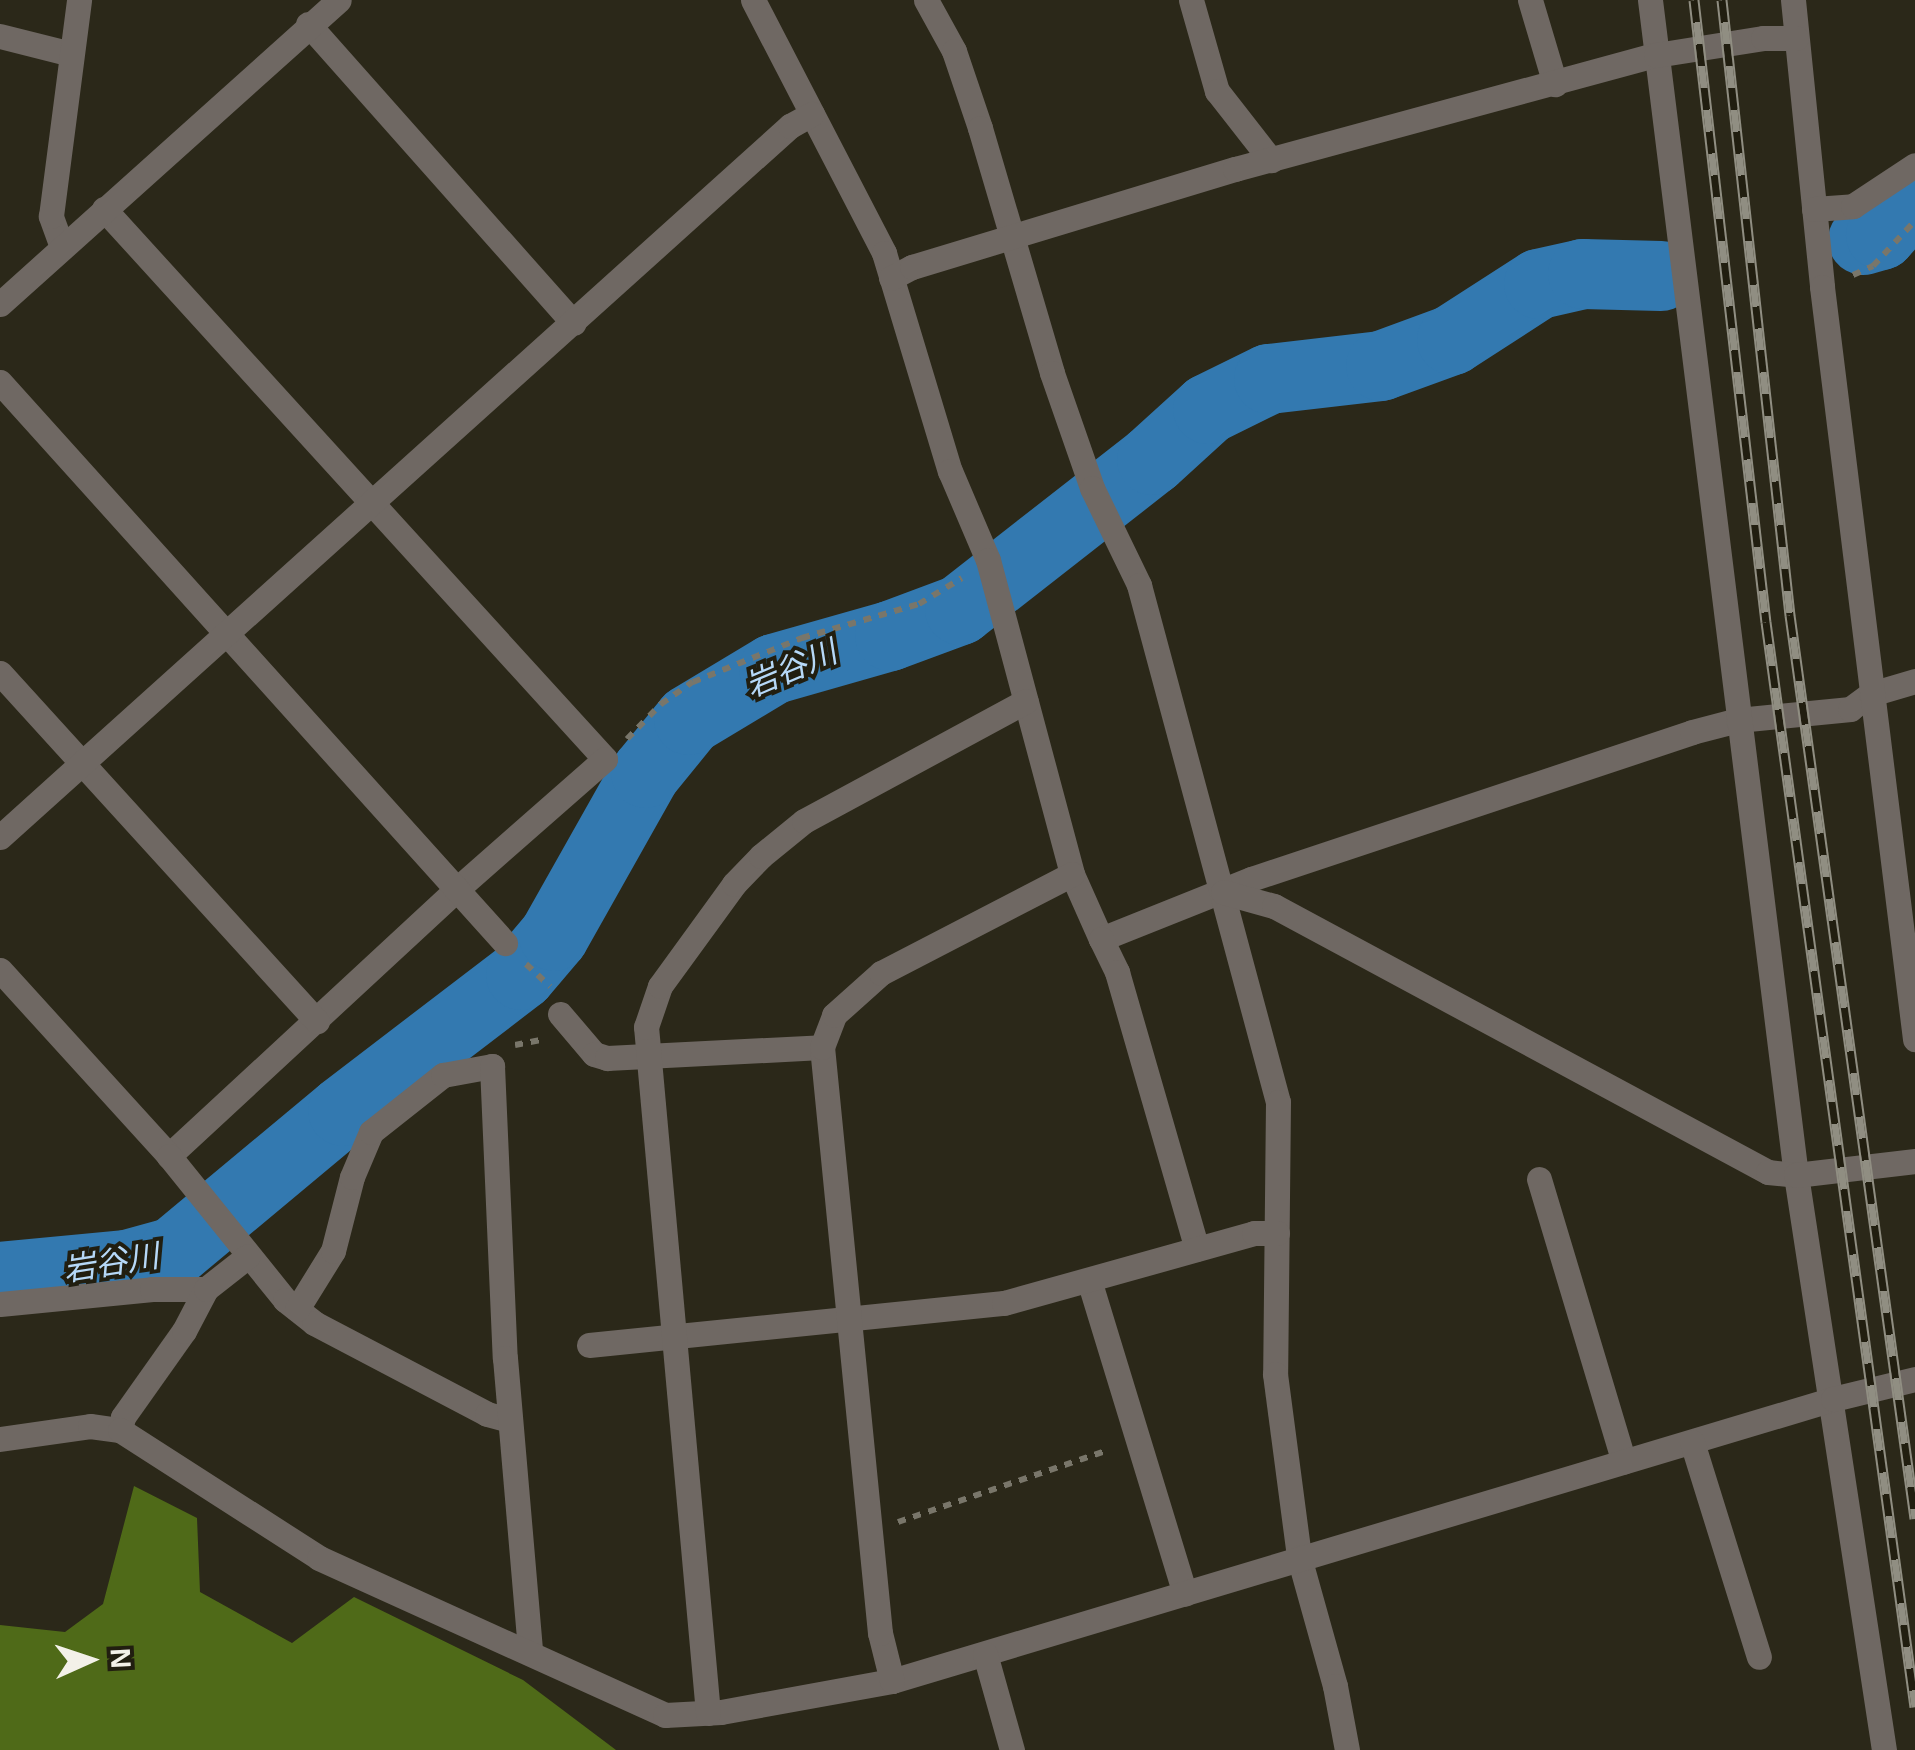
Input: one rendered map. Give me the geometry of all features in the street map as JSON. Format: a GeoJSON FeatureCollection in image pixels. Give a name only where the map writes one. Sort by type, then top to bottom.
{"type":"FeatureCollection","features":[{"type":"Feature","properties":{"kind":"street"},"geometry":{"type":"LineString","coordinates":[[62,247],[52,216],[79,0]]}},
{"type":"Feature","properties":{"kind":"street"},"geometry":{"type":"LineString","coordinates":[[0,304],[339,0]]}},
{"type":"Feature","properties":{"kind":"street"},"geometry":{"type":"LineString","coordinates":[[753,0],[884,253],[950,471],[989,565],[1072,874],[1117,972],[1196,1250]]}},
{"type":"Feature","properties":{"kind":"street"},"geometry":{"type":"LineString","coordinates":[[926,0],[954,51],[1092,488],[1108,512],[1139,584],[1278,1102],[1275,1374],[1299,1557],[1335,1686],[1347,1750]]}},
{"type":"Feature","properties":{"kind":"street"},"geometry":{"type":"LineString","coordinates":[[1191,0],[1218,91],[1271,160]]}},
{"type":"Feature","properties":{"kind":"street"},"geometry":{"type":"LineString","coordinates":[[1530,0],[1555,84]]}},
{"type":"Feature","properties":{"kind":"street"},"geometry":{"type":"LineString","coordinates":[[1650,0],[1796,1175],[1884,1750]]}},
{"type":"Feature","properties":{"kind":"street"},"geometry":{"type":"LineString","coordinates":[[1793,0],[1822,287],[1915,1039]]}},
{"type":"Feature","properties":{"kind":"street"},"geometry":{"type":"LineString","coordinates":[[308,24],[573,322]]}},
{"type":"Feature","properties":{"kind":"street"},"geometry":{"type":"LineString","coordinates":[[0,36],[71,54]]}},
{"type":"Feature","properties":{"kind":"street"},"geometry":{"type":"LineString","coordinates":[[891,278],[912,267],[1271,160],[1656,55],[1764,38],[1796,38]]}},
{"type":"Feature","properties":{"kind":"street"},"geometry":{"type":"LineString","coordinates":[[0,837],[790,126],[812,114]]}},
{"type":"Feature","properties":{"kind":"street"},"geometry":{"type":"LineString","coordinates":[[1814,210],[1852,206],[1915,165]]}},
{"type":"Feature","properties":{"kind":"street"},"geometry":{"type":"LineString","coordinates":[[104,209],[605,759],[457,888],[169,1156]]}},
{"type":"Feature","properties":{"kind":"street"},"geometry":{"type":"LineString","coordinates":[[0,382],[511,948]]}},
{"type":"Feature","properties":{"kind":"street"},"geometry":{"type":"LineString","coordinates":[[0,673],[317,1021]]}},
{"type":"Feature","properties":{"kind":"street"},"geometry":{"type":"LineString","coordinates":[[1101,939],[1251,879],[1738,720],[1838,712],[1871,694],[1915,681]]}},
{"type":"Feature","properties":{"kind":"street"},"geometry":{"type":"LineString","coordinates":[[708,1713],[671,1340],[646,1027],[660,986],[734,884],[761,856],[804,821],[1026,700]]}},
{"type":"Feature","properties":{"kind":"street"},"geometry":{"type":"LineString","coordinates":[[892,1681],[880,1632],[822,1047],[834,1015],[882,972],[1072,874]]}},
{"type":"Feature","properties":{"kind":"street"},"geometry":{"type":"LineString","coordinates":[[1222,892],[1274,906],[1768,1172],[1796,1175],[1915,1162]]}},
{"type":"Feature","properties":{"kind":"street"},"geometry":{"type":"LineString","coordinates":[[0,970],[169,1156],[296,1310],[314,1324],[470,1405],[509,1420]]}},
{"type":"Feature","properties":{"kind":"street"},"geometry":{"type":"LineString","coordinates":[[560,1014],[594,1054],[648,1056],[822,1047]]}},
{"type":"Feature","properties":{"kind":"street"},"geometry":{"type":"LineString","coordinates":[[296,1310],[333,1252],[352,1177],[371,1132],[443,1075],[465,1067],[492,1066],[509,1420],[530,1652]]}},
{"type":"Feature","properties":{"kind":"street"},"geometry":{"type":"LineString","coordinates":[[1540,1179],[1624,1462]]}},
{"type":"Feature","properties":{"kind":"street"},"geometry":{"type":"LineString","coordinates":[[589,1345],[671,1340],[1004,1303],[1254,1233],[1277,1233]]}},
{"type":"Feature","properties":{"kind":"street"},"geometry":{"type":"LineString","coordinates":[[120,1430],[123,1417],[184,1331],[206,1289],[248,1256]]}},
{"type":"Feature","properties":{"kind":"street"},"geometry":{"type":"LineString","coordinates":[[1089,1280],[1186,1594]]}},
{"type":"Feature","properties":{"kind":"street"},"geometry":{"type":"LineString","coordinates":[[0,1304],[152,1289],[206,1289]]}},
{"type":"Feature","properties":{"kind":"street"},"geometry":{"type":"LineString","coordinates":[[0,1439],[90,1426],[120,1430],[319,1558],[665,1716],[708,1713],[892,1681],[1833,1399],[1915,1379]]}},
{"type":"Feature","properties":{"kind":"street"},"geometry":{"type":"LineString","coordinates":[[1692,1442],[1759,1657]]}},
{"type":"Feature","properties":{"kind":"street"},"geometry":{"type":"LineString","coordinates":[[984,1654],[1012,1750]]}},
{"type":"Feature","properties":{"kind":"path"},"geometry":{"type":"LineString","coordinates":[[1822,287],[1873,266],[1915,221]]}},
{"type":"Feature","properties":{"kind":"path"},"geometry":{"type":"LineString","coordinates":[[605,759],[661,704],[692,682],[802,638],[919,604],[989,565]]}},
{"type":"Feature","properties":{"kind":"path"},"geometry":{"type":"LineString","coordinates":[[511,948],[551,987]]}},
{"type":"Feature","properties":{"kind":"path"},"geometry":{"type":"LineString","coordinates":[[504,1046],[537,1044]]}},
{"type":"Feature","properties":{"kind":"path"},"geometry":{"type":"LineString","coordinates":[[870,1526],[888,1526],[1138,1440]]}},
{"type":"Feature","properties":{"kind":"green space"},"geometry":{"type":"Polygon","coordinates":[[[134,1486],[197,1518],[200,1592],[292,1643],[354,1597],[523,1680],[616,1750],[0,1750],[0,1625],[65,1632],[103,1604],[134,1486]]]}},
{"type":"Feature","properties":{"kind":"waterway","name":"岩谷川"},"geometry":{"type":"LineString","coordinates":[[1863,240],[1881,235],[1915,197]]}},
{"type":"Feature","properties":{"kind":"waterway","name":"岩谷川"},"geometry":{"type":"LineString","coordinates":[[0,1277],[127,1265],[174,1252],[343,1111],[521,975],[554,936],[646,773],[689,720],[774,669],[890,636],[960,610],[1152,460],[1208,409],[1269,379],[1381,366],[1452,340],[1539,284],[1583,274],[1661,276]]}},
{"type":"Feature","properties":{"kind":"railway"},"geometry":{"type":"LineString","coordinates":[[1694,0],[1766,622],[1915,1707]]}},
{"type":"Feature","properties":{"kind":"railway"},"geometry":{"type":"LineString","coordinates":[[1722,0],[1790,615],[1915,1518]]}}]}
